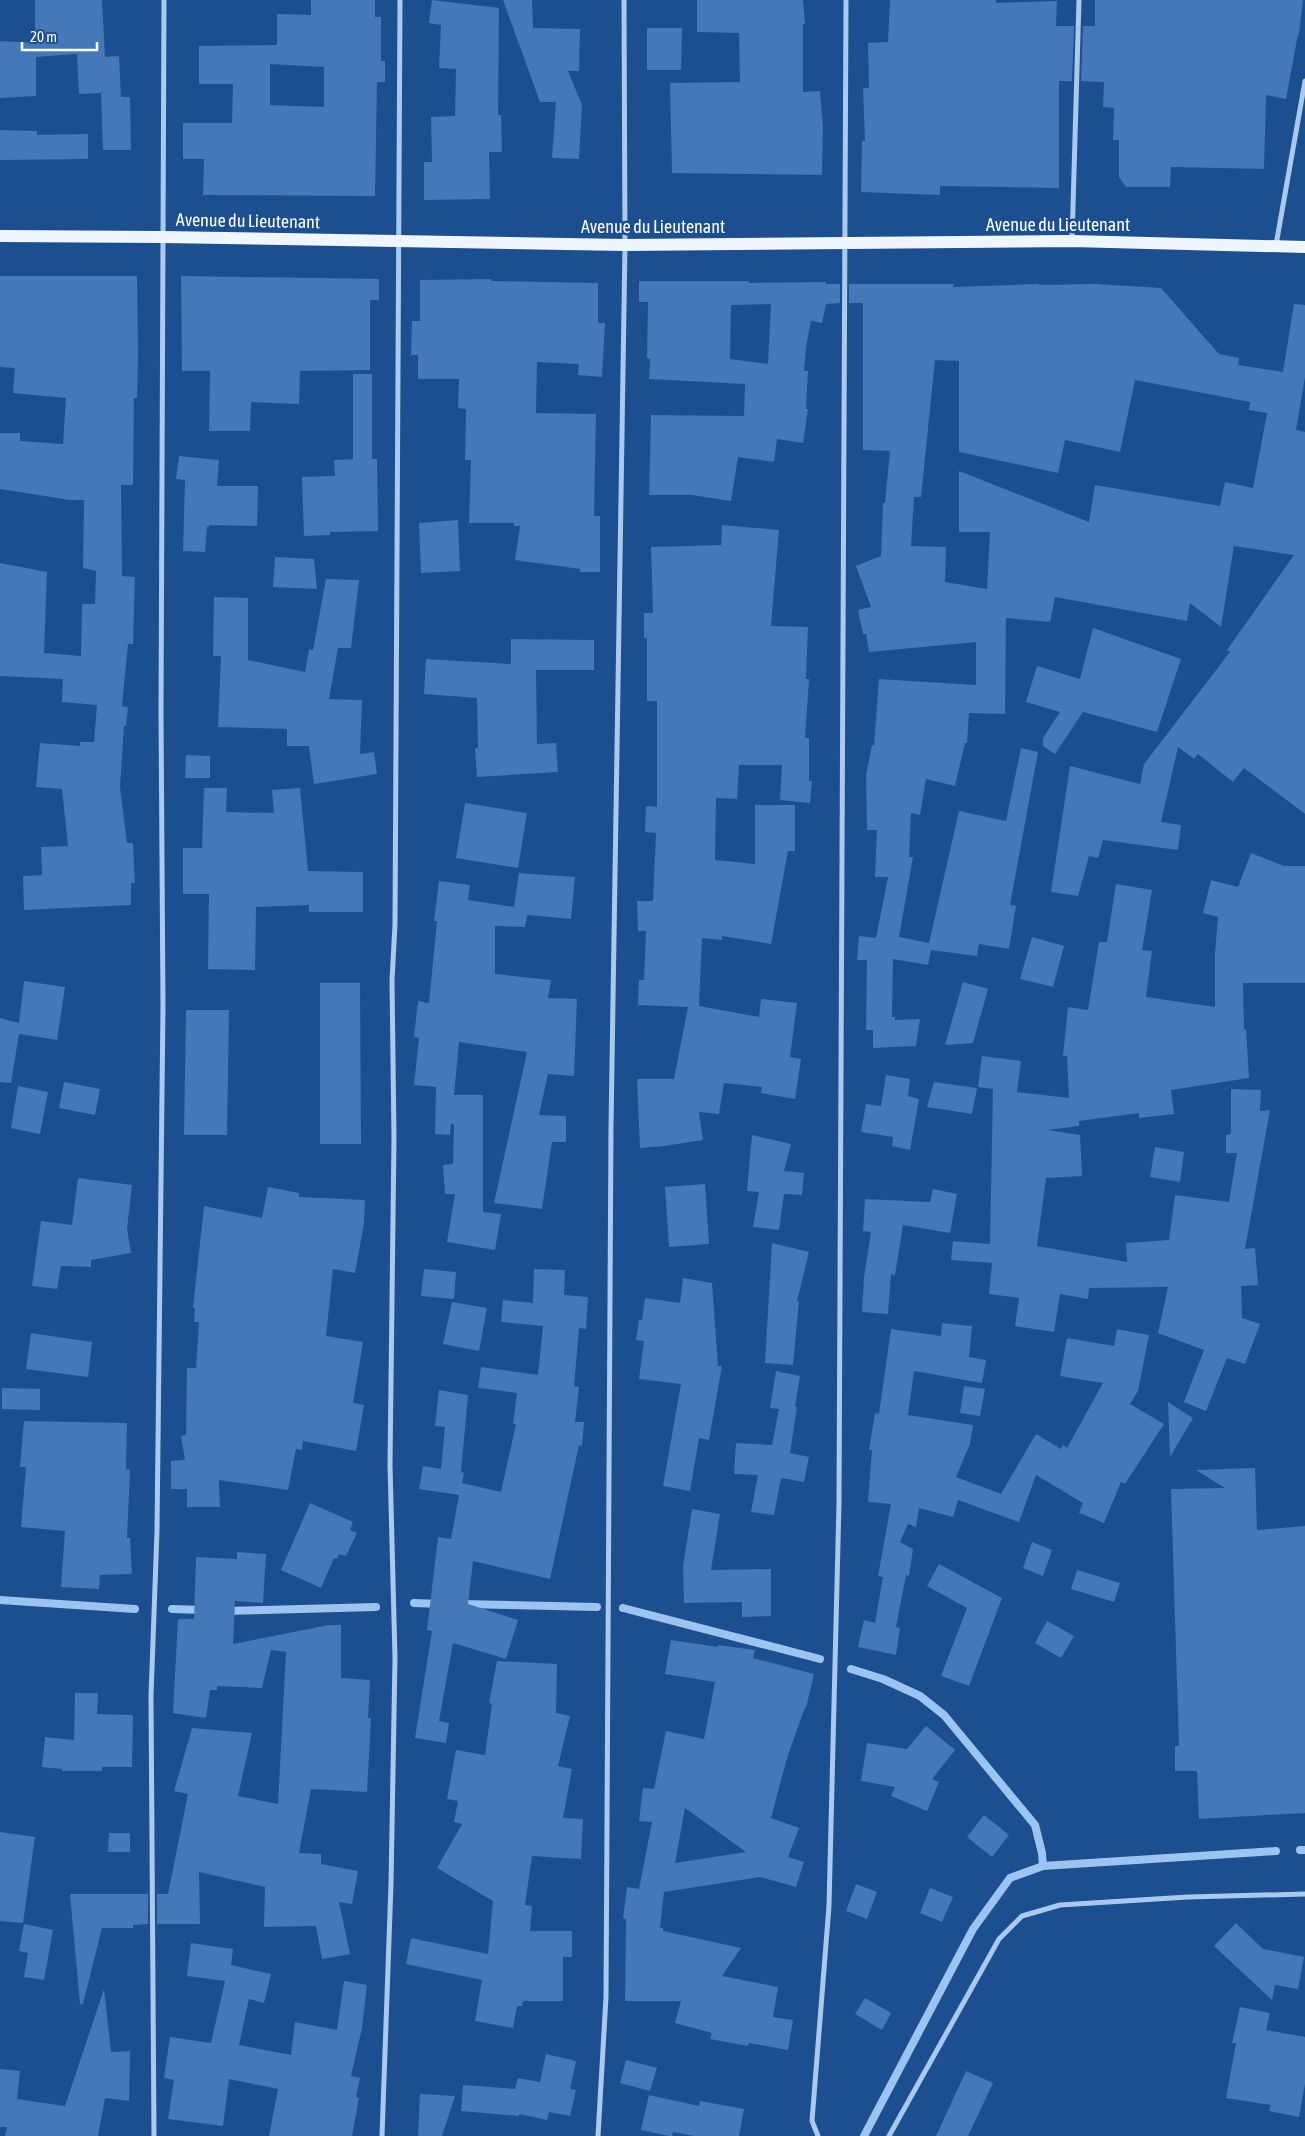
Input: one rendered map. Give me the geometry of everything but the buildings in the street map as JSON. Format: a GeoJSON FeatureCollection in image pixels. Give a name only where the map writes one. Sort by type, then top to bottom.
{"type":"FeatureCollection","features":[{"type":"Feature","properties":{"kind":"main road","name":"Avenue du Lieutenant"},"geometry":{"type":"LineString","coordinates":[[0,236],[625,245],[1072,241],[1275,248],[1305,247]]}},
{"type":"Feature","properties":{"kind":"street"},"geometry":{"type":"LineString","coordinates":[[154,2136],[151,1696],[157,1531],[163,1006],[161,723],[164,0]]}},
{"type":"Feature","properties":{"kind":"street"},"geometry":{"type":"LineString","coordinates":[[382,2136],[391,1884],[395,1658],[390,1455],[394,1137],[392,980],[395,915],[400,0]]}},
{"type":"Feature","properties":{"kind":"street"},"geometry":{"type":"LineString","coordinates":[[598,2136],[606,1996],[611,1137],[625,245],[624,0]]}},
{"type":"Feature","properties":{"kind":"street"},"geometry":{"type":"LineString","coordinates":[[818,2136],[812,2121],[829,1906],[839,1503],[846,0]]}},
{"type":"Feature","properties":{"kind":"street"},"geometry":{"type":"LineString","coordinates":[[1072,241],[1079,0]]}},
{"type":"Feature","properties":{"kind":"street"},"geometry":{"type":"LineString","coordinates":[[1275,248],[1305,81]]}},
{"type":"Feature","properties":{"kind":"street"},"geometry":{"type":"LineString","coordinates":[[889,2136],[1000,1939],[1022,1916],[1060,1905],[1188,1896],[1305,1894]]}},
{"type":"Feature","properties":{"kind":"waterway"},"geometry":{"type":"LineString","coordinates":[[0,1600],[135,1609]]}},
{"type":"Feature","properties":{"kind":"waterway"},"geometry":{"type":"LineString","coordinates":[[414,1603],[440,1604]]}},
{"type":"Feature","properties":{"kind":"waterway"},"geometry":{"type":"LineString","coordinates":[[461,1604],[597,1607]]}},
{"type":"Feature","properties":{"kind":"waterway"},"geometry":{"type":"LineString","coordinates":[[224,1611],[376,1607]]}},
{"type":"Feature","properties":{"kind":"waterway"},"geometry":{"type":"LineString","coordinates":[[623,1608],[820,1659]]}},
{"type":"Feature","properties":{"kind":"waterway"},"geometry":{"type":"LineString","coordinates":[[172,1609],[203,1610]]}},
{"type":"Feature","properties":{"kind":"waterway"},"geometry":{"type":"LineString","coordinates":[[851,1669],[883,1679],[920,1696],[944,1715],[1035,1825],[1042,1853],[1043,1866]]}},
{"type":"Feature","properties":{"kind":"waterway"},"geometry":{"type":"LineString","coordinates":[[1300,1850],[1305,1850]]}},
{"type":"Feature","properties":{"kind":"waterway"},"geometry":{"type":"LineString","coordinates":[[864,2136],[973,1929],[1010,1878],[1043,1866],[1276,1851]]}}]}
